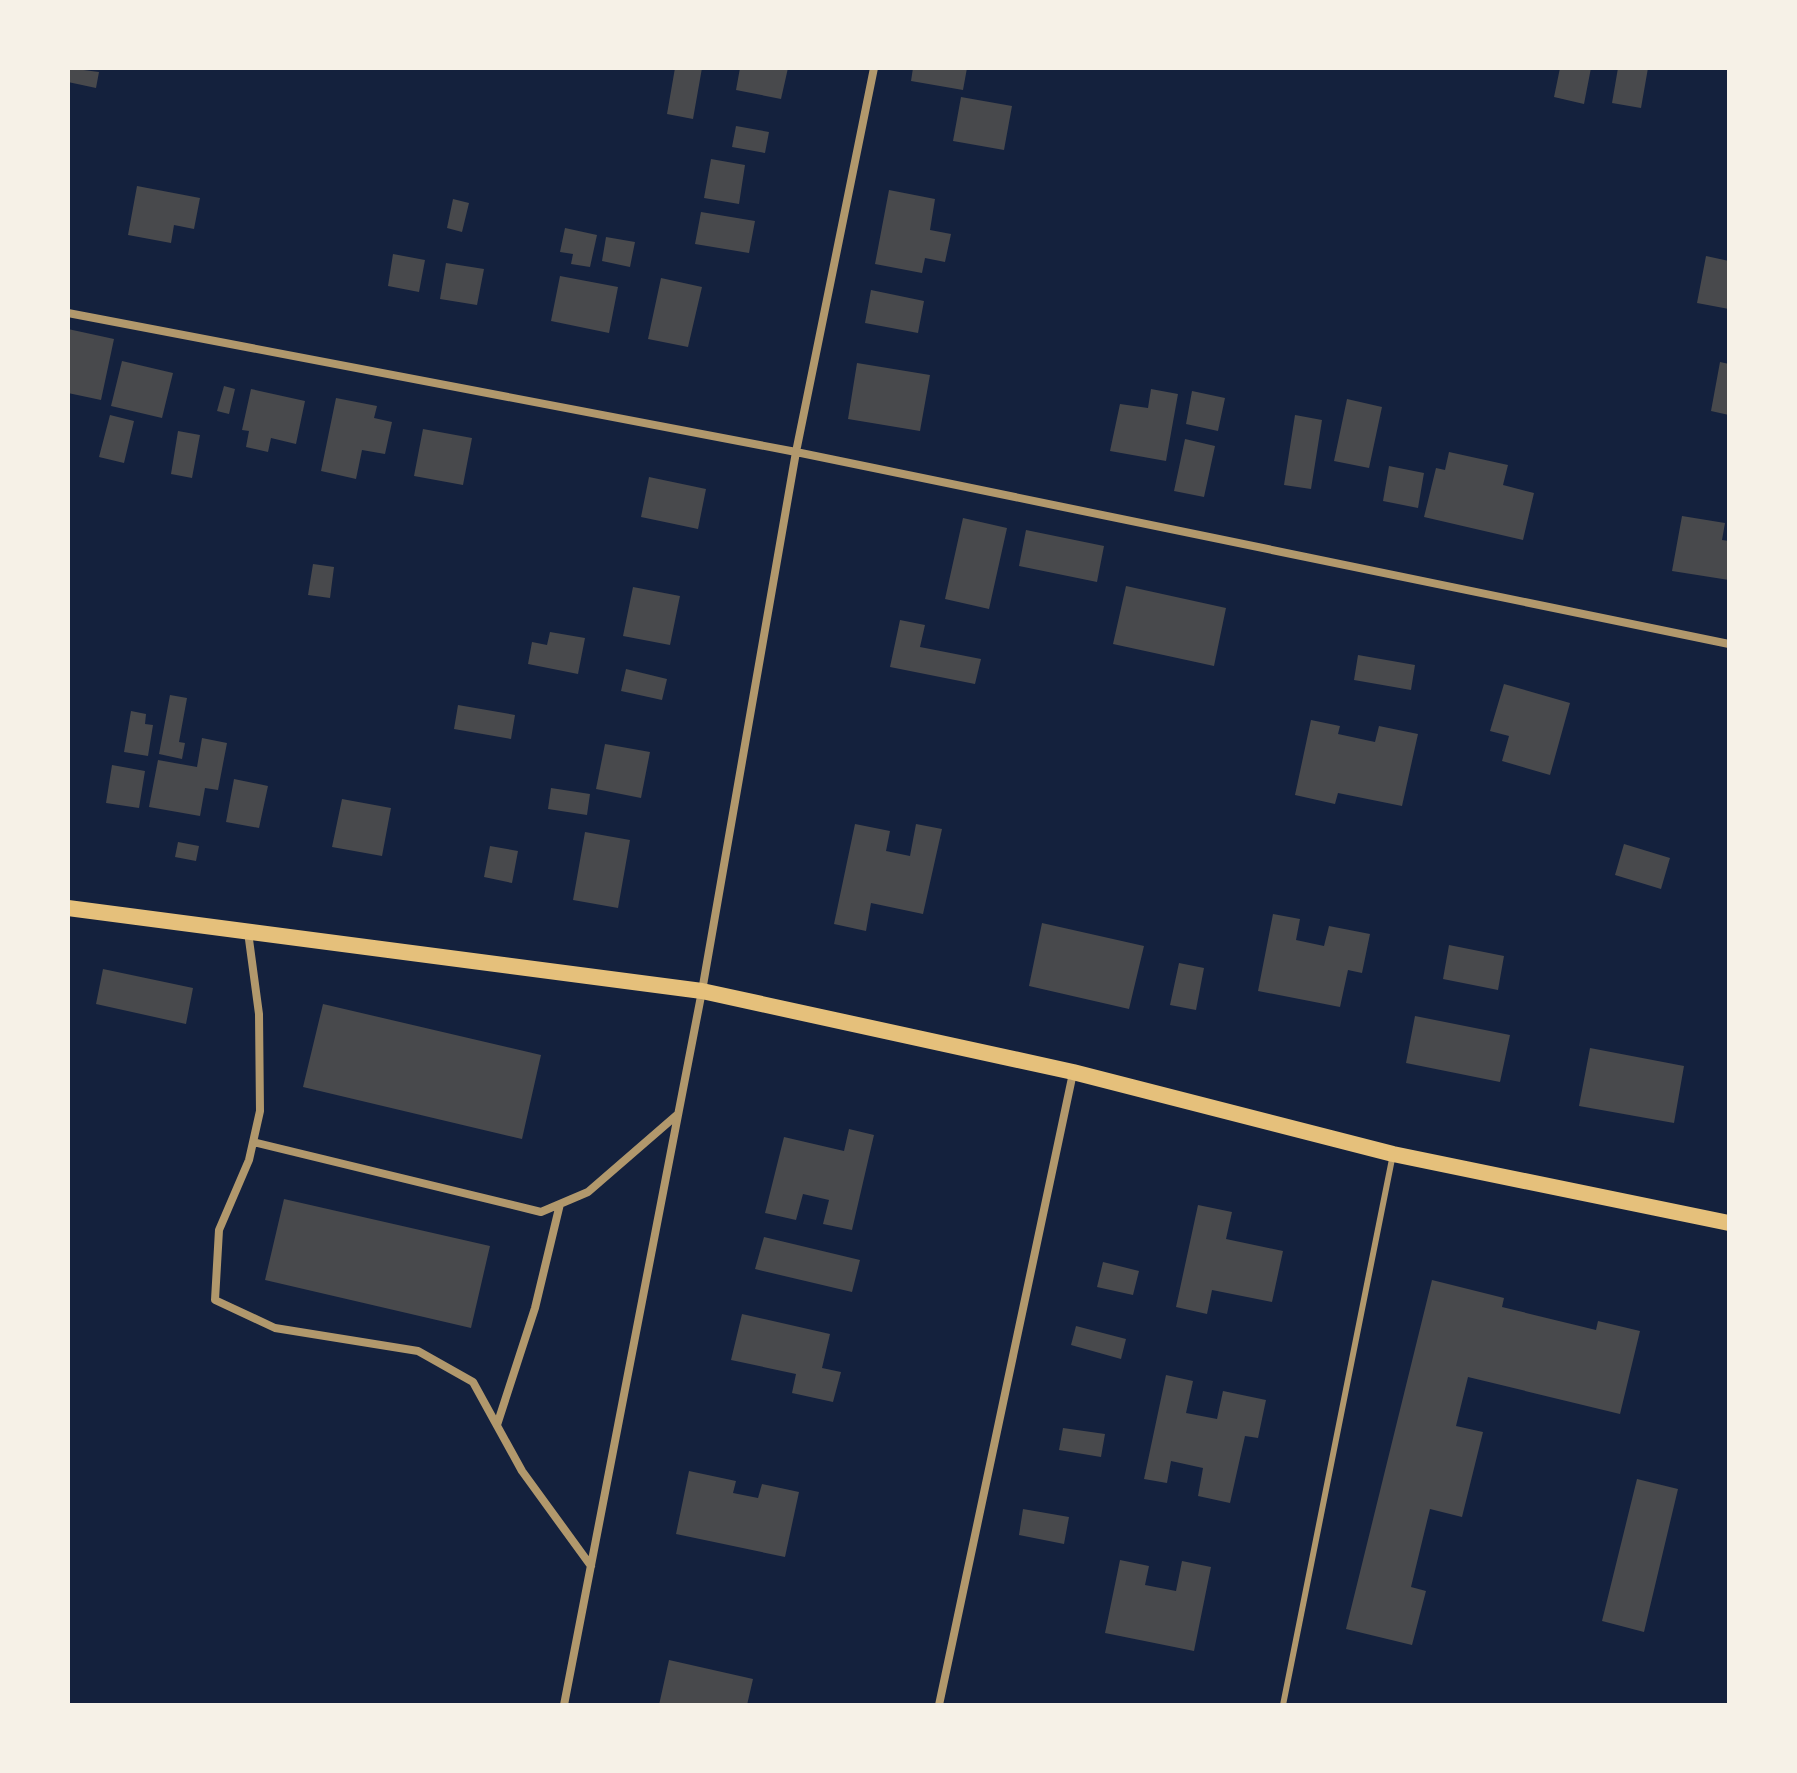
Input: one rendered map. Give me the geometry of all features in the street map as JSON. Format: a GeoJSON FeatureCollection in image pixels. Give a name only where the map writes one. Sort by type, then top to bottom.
{"type":"FeatureCollection","features":[{"type":"Feature","properties":{"kind":"main road"},"geometry":{"type":"LineString","coordinates":[[68,908],[702,991],[1073,1072],[1393,1154],[1729,1223]]}},
{"type":"Feature","properties":{"kind":"street"},"geometry":{"type":"LineString","coordinates":[[564,1705],[702,991],[796,452],[874,68]]}},
{"type":"Feature","properties":{"kind":"street"},"geometry":{"type":"LineString","coordinates":[[68,313],[796,452],[1729,644]]}},
{"type":"Feature","properties":{"kind":"street"},"geometry":{"type":"LineString","coordinates":[[248,932],[259,1014],[260,1111],[249,1160],[219,1230],[215,1300],[275,1328],[418,1351],[473,1382],[522,1471],[591,1566]]}},
{"type":"Feature","properties":{"kind":"street"},"geometry":{"type":"LineString","coordinates":[[939,1705],[1073,1072]]}},
{"type":"Feature","properties":{"kind":"street"},"geometry":{"type":"LineString","coordinates":[[253,1142],[541,1212],[588,1192],[678,1114]]}},
{"type":"Feature","properties":{"kind":"street"},"geometry":{"type":"LineString","coordinates":[[497,1425],[535,1308],[560,1204]]}},
{"type":"Feature","properties":{"kind":"lane"},"geometry":{"type":"LineString","coordinates":[[1283,1705],[1393,1154]]}},
{"type":"Feature","properties":{"kind":"building"},"geometry":{"type":"Polygon","coordinates":[[[68,68],[99,72],[96,88],[68,82],[68,68]]]}},
{"type":"Feature","properties":{"kind":"building"},"geometry":{"type":"Polygon","coordinates":[[[675,68],[702,68],[693,119],[667,114],[675,68]]]}},
{"type":"Feature","properties":{"kind":"building"},"geometry":{"type":"Polygon","coordinates":[[[740,68],[788,68],[781,99],[736,90],[740,68]]]}},
{"type":"Feature","properties":{"kind":"building"},"geometry":{"type":"Polygon","coordinates":[[[913,68],[967,68],[963,90],[911,81],[913,68]]]}},
{"type":"Feature","properties":{"kind":"building"},"geometry":{"type":"Polygon","coordinates":[[[1560,68],[1591,68],[1584,104],[1554,97],[1560,68]]]}},
{"type":"Feature","properties":{"kind":"building"},"geometry":{"type":"Polygon","coordinates":[[[1618,68],[1648,68],[1641,108],[1612,103],[1618,68]]]}},
{"type":"Feature","properties":{"kind":"building"},"geometry":{"type":"Polygon","coordinates":[[[961,97],[1012,106],[1004,150],[953,141],[961,97]]]}},
{"type":"Feature","properties":{"kind":"building"},"geometry":{"type":"Polygon","coordinates":[[[736,126],[769,132],[765,153],[732,147],[736,126]]]}},
{"type":"Feature","properties":{"kind":"building"},"geometry":{"type":"Polygon","coordinates":[[[711,159],[745,165],[739,204],[704,198],[711,159]]]}},
{"type":"Feature","properties":{"kind":"building"},"geometry":{"type":"Polygon","coordinates":[[[137,186],[200,198],[194,229],[174,225],[171,243],[128,235],[137,186]]]}},
{"type":"Feature","properties":{"kind":"building"},"geometry":{"type":"Polygon","coordinates":[[[889,190],[935,199],[930,230],[951,234],[945,262],[925,258],[922,273],[875,264],[889,190]]]}},
{"type":"Feature","properties":{"kind":"building"},"geometry":{"type":"Polygon","coordinates":[[[453,199],[469,203],[462,232],[447,228],[453,199]]]}},
{"type":"Feature","properties":{"kind":"building"},"geometry":{"type":"Polygon","coordinates":[[[701,212],[755,221],[749,253],[695,244],[701,212]]]}},
{"type":"Feature","properties":{"kind":"building"},"geometry":{"type":"Polygon","coordinates":[[[565,228],[597,235],[590,267],[571,264],[573,254],[560,252],[565,228]]]}},
{"type":"Feature","properties":{"kind":"building"},"geometry":{"type":"Polygon","coordinates":[[[606,237],[635,242],[630,267],[602,261],[606,237]]]}},
{"type":"Feature","properties":{"kind":"building"},"geometry":{"type":"Polygon","coordinates":[[[393,254],[425,260],[419,292],[388,286],[393,254]]]}},
{"type":"Feature","properties":{"kind":"building"},"geometry":{"type":"Polygon","coordinates":[[[1706,256],[1729,261],[1729,309],[1697,303],[1706,256]]]}},
{"type":"Feature","properties":{"kind":"building"},"geometry":{"type":"Polygon","coordinates":[[[446,263],[484,269],[477,305],[440,299],[446,263]]]}},
{"type":"Feature","properties":{"kind":"building"},"geometry":{"type":"Polygon","coordinates":[[[560,276],[618,287],[609,333],[551,321],[560,276]]]}},
{"type":"Feature","properties":{"kind":"building"},"geometry":{"type":"Polygon","coordinates":[[[661,278],[702,287],[688,347],[648,339],[661,278]]]}},
{"type":"Feature","properties":{"kind":"building"},"geometry":{"type":"Polygon","coordinates":[[[871,290],[924,301],[918,333],[865,323],[871,290]]]}},
{"type":"Feature","properties":{"kind":"building"},"geometry":{"type":"Polygon","coordinates":[[[68,329],[114,339],[101,400],[68,393],[68,329]]]}},
{"type":"Feature","properties":{"kind":"building"},"geometry":{"type":"Polygon","coordinates":[[[122,361],[173,373],[162,418],[111,406],[122,361]]]}},
{"type":"Feature","properties":{"kind":"building"},"geometry":{"type":"Polygon","coordinates":[[[1720,362],[1729,364],[1729,415],[1711,411],[1720,362]]]}},
{"type":"Feature","properties":{"kind":"building"},"geometry":{"type":"Polygon","coordinates":[[[857,363],[930,375],[920,431],[848,419],[857,363]]]}},
{"type":"Feature","properties":{"kind":"building"},"geometry":{"type":"Polygon","coordinates":[[[224,386],[235,389],[229,414],[217,411],[224,386]]]}},
{"type":"Feature","properties":{"kind":"building"},"geometry":{"type":"Polygon","coordinates":[[[251,389],[305,401],[296,444],[271,438],[268,452],[246,447],[249,431],[242,430],[251,389]]]}},
{"type":"Feature","properties":{"kind":"building"},"geometry":{"type":"Polygon","coordinates":[[[1151,389],[1178,394],[1166,461],[1110,451],[1120,404],[1148,408],[1151,389]]]}},
{"type":"Feature","properties":{"kind":"building"},"geometry":{"type":"Polygon","coordinates":[[[1192,391],[1225,398],[1218,431],[1186,424],[1192,391]]]}},
{"type":"Feature","properties":{"kind":"building"},"geometry":{"type":"Polygon","coordinates":[[[336,398],[377,406],[374,418],[392,422],[385,454],[362,450],[356,479],[321,471],[336,398]]]}},
{"type":"Feature","properties":{"kind":"building"},"geometry":{"type":"Polygon","coordinates":[[[1347,399],[1382,407],[1369,468],[1334,461],[1347,399]]]}},
{"type":"Feature","properties":{"kind":"building"},"geometry":{"type":"Polygon","coordinates":[[[110,415],[134,421],[124,463],[99,457],[110,415]]]}},
{"type":"Feature","properties":{"kind":"building"},"geometry":{"type":"Polygon","coordinates":[[[1295,415],[1322,420],[1311,489],[1284,485],[1295,415]]]}},
{"type":"Feature","properties":{"kind":"building"},"geometry":{"type":"Polygon","coordinates":[[[423,429],[472,438],[463,485],[414,476],[423,429]]]}},
{"type":"Feature","properties":{"kind":"building"},"geometry":{"type":"Polygon","coordinates":[[[178,431],[200,435],[192,478],[171,474],[178,431]]]}},
{"type":"Feature","properties":{"kind":"building"},"geometry":{"type":"Polygon","coordinates":[[[1185,439],[1215,446],[1204,497],[1174,491],[1185,439]]]}},
{"type":"Feature","properties":{"kind":"building"},"geometry":{"type":"Polygon","coordinates":[[[1449,452],[1508,465],[1503,485],[1534,493],[1523,540],[1424,517],[1436,468],[1445,470],[1449,452]]]}},
{"type":"Feature","properties":{"kind":"building"},"geometry":{"type":"Polygon","coordinates":[[[1389,466],[1424,473],[1418,508],[1383,501],[1389,466]]]}},
{"type":"Feature","properties":{"kind":"building"},"geometry":{"type":"Polygon","coordinates":[[[649,477],[706,489],[698,529],[641,517],[649,477]]]}},
{"type":"Feature","properties":{"kind":"building"},"geometry":{"type":"Polygon","coordinates":[[[1682,516],[1725,523],[1722,540],[1729,541],[1729,580],[1672,571],[1682,516]]]}},
{"type":"Feature","properties":{"kind":"building"},"geometry":{"type":"Polygon","coordinates":[[[963,518],[1007,528],[989,609],[945,599],[963,518]]]}},
{"type":"Feature","properties":{"kind":"building"},"geometry":{"type":"Polygon","coordinates":[[[1026,530],[1104,546],[1097,582],[1019,566],[1026,530]]]}},
{"type":"Feature","properties":{"kind":"building"},"geometry":{"type":"Polygon","coordinates":[[[313,564],[334,567],[330,598],[308,595],[313,564]]]}},
{"type":"Feature","properties":{"kind":"building"},"geometry":{"type":"Polygon","coordinates":[[[1126,586],[1226,608],[1214,666],[1113,644],[1126,586]]]}},
{"type":"Feature","properties":{"kind":"building"},"geometry":{"type":"Polygon","coordinates":[[[633,587],[680,596],[670,645],[623,636],[633,587]]]}},
{"type":"Feature","properties":{"kind":"building"},"geometry":{"type":"Polygon","coordinates":[[[900,620],[925,625],[920,647],[981,659],[975,684],[890,667],[900,620]]]}},
{"type":"Feature","properties":{"kind":"building"},"geometry":{"type":"Polygon","coordinates":[[[550,632],[585,638],[578,674],[528,664],[532,642],[547,645],[550,632]]]}},
{"type":"Feature","properties":{"kind":"building"},"geometry":{"type":"Polygon","coordinates":[[[1358,655],[1415,665],[1411,690],[1354,680],[1358,655]]]}},
{"type":"Feature","properties":{"kind":"building"},"geometry":{"type":"Polygon","coordinates":[[[626,669],[667,679],[662,700],[621,691],[626,669]]]}},
{"type":"Feature","properties":{"kind":"building"},"geometry":{"type":"Polygon","coordinates":[[[1504,684],[1570,703],[1550,775],[1502,761],[1509,736],[1490,731],[1504,684]]]}},
{"type":"Feature","properties":{"kind":"building"},"geometry":{"type":"Polygon","coordinates":[[[170,695],[187,698],[179,742],[185,743],[182,759],[159,754],[170,695]]]}},
{"type":"Feature","properties":{"kind":"building"},"geometry":{"type":"Polygon","coordinates":[[[458,705],[515,715],[511,739],[454,729],[458,705]]]}},
{"type":"Feature","properties":{"kind":"building"},"geometry":{"type":"Polygon","coordinates":[[[131,711],[146,714],[145,724],[153,725],[148,756],[124,752],[131,711]]]}},
{"type":"Feature","properties":{"kind":"building"},"geometry":{"type":"Polygon","coordinates":[[[1311,720],[1340,726],[1338,734],[1375,742],[1379,726],[1418,734],[1402,806],[1338,793],[1335,804],[1295,795],[1311,720]]]}},
{"type":"Feature","properties":{"kind":"building"},"geometry":{"type":"Polygon","coordinates":[[[202,738],[227,743],[218,790],[205,788],[200,816],[149,807],[158,760],[197,767],[202,738]]]}},
{"type":"Feature","properties":{"kind":"building"},"geometry":{"type":"Polygon","coordinates":[[[605,744],[650,752],[641,798],[596,789],[605,744]]]}},
{"type":"Feature","properties":{"kind":"building"},"geometry":{"type":"Polygon","coordinates":[[[112,765],[145,771],[139,808],[106,803],[112,765]]]}},
{"type":"Feature","properties":{"kind":"building"},"geometry":{"type":"Polygon","coordinates":[[[234,779],[268,786],[259,828],[226,822],[234,779]]]}},
{"type":"Feature","properties":{"kind":"building"},"geometry":{"type":"Polygon","coordinates":[[[551,788],[590,794],[587,815],[548,809],[551,788]]]}},
{"type":"Feature","properties":{"kind":"building"},"geometry":{"type":"Polygon","coordinates":[[[342,799],[391,808],[382,856],[332,847],[342,799]]]}},
{"type":"Feature","properties":{"kind":"building"},"geometry":{"type":"Polygon","coordinates":[[[855,824],[890,831],[886,851],[910,856],[916,824],[942,829],[923,914],[871,903],[866,931],[834,924],[855,824]]]}},
{"type":"Feature","properties":{"kind":"building"},"geometry":{"type":"Polygon","coordinates":[[[585,832],[630,840],[618,908],[573,900],[585,832]]]}},
{"type":"Feature","properties":{"kind":"building"},"geometry":{"type":"Polygon","coordinates":[[[178,842],[199,846],[196,861],[175,857],[178,842]]]}},
{"type":"Feature","properties":{"kind":"building"},"geometry":{"type":"Polygon","coordinates":[[[1624,844],[1670,858],[1661,889],[1615,875],[1624,844]]]}},
{"type":"Feature","properties":{"kind":"building"},"geometry":{"type":"Polygon","coordinates":[[[490,846],[518,851],[512,883],[484,877],[490,846]]]}},
{"type":"Feature","properties":{"kind":"building"},"geometry":{"type":"Polygon","coordinates":[[[1273,914],[1300,919],[1296,940],[1324,946],[1329,926],[1370,934],[1362,973],[1348,970],[1340,1007],[1258,991],[1273,914]]]}},
{"type":"Feature","properties":{"kind":"building"},"geometry":{"type":"Polygon","coordinates":[[[1042,923],[1144,946],[1129,1009],[1029,986],[1042,923]]]}},
{"type":"Feature","properties":{"kind":"building"},"geometry":{"type":"Polygon","coordinates":[[[1449,945],[1504,956],[1498,990],[1443,979],[1449,945]]]}},
{"type":"Feature","properties":{"kind":"building"},"geometry":{"type":"Polygon","coordinates":[[[1179,963],[1204,968],[1196,1010],[1170,1005],[1179,963]]]}},
{"type":"Feature","properties":{"kind":"building"},"geometry":{"type":"Polygon","coordinates":[[[103,969],[193,988],[186,1024],[96,1004],[103,969]]]}},
{"type":"Feature","properties":{"kind":"building"},"geometry":{"type":"Polygon","coordinates":[[[323,1004],[541,1055],[522,1139],[303,1087],[323,1004]]]}},
{"type":"Feature","properties":{"kind":"building"},"geometry":{"type":"Polygon","coordinates":[[[1415,1016],[1510,1035],[1500,1082],[1406,1063],[1415,1016]]]}},
{"type":"Feature","properties":{"kind":"building"},"geometry":{"type":"Polygon","coordinates":[[[1590,1048],[1684,1066],[1674,1123],[1579,1106],[1590,1048]]]}},
{"type":"Feature","properties":{"kind":"building"},"geometry":{"type":"Polygon","coordinates":[[[849,1129],[874,1135],[852,1230],[823,1224],[829,1200],[803,1194],[796,1220],[765,1213],[784,1137],[844,1151],[849,1129]]]}},
{"type":"Feature","properties":{"kind":"building"},"geometry":{"type":"Polygon","coordinates":[[[284,1199],[490,1246],[471,1328],[265,1280],[284,1199]]]}},
{"type":"Feature","properties":{"kind":"building"},"geometry":{"type":"Polygon","coordinates":[[[1198,1205],[1232,1212],[1226,1239],[1283,1251],[1272,1302],[1212,1290],[1207,1314],[1176,1307],[1198,1205]]]}},
{"type":"Feature","properties":{"kind":"building"},"geometry":{"type":"Polygon","coordinates":[[[764,1237],[860,1260],[852,1292],[755,1269],[764,1237]]]}},
{"type":"Feature","properties":{"kind":"building"},"geometry":{"type":"Polygon","coordinates":[[[1103,1262],[1139,1271],[1133,1295],[1097,1287],[1103,1262]]]}},
{"type":"Feature","properties":{"kind":"building"},"geometry":{"type":"Polygon","coordinates":[[[1432,1280],[1504,1298],[1502,1307],[1596,1330],[1598,1321],[1640,1331],[1620,1414],[1468,1377],[1456,1426],[1483,1432],[1462,1517],[1430,1509],[1411,1587],[1426,1591],[1412,1645],[1346,1629],[1432,1280]]]}},
{"type":"Feature","properties":{"kind":"building"},"geometry":{"type":"Polygon","coordinates":[[[742,1314],[830,1334],[822,1368],[841,1372],[833,1402],[792,1393],[796,1374],[731,1360],[742,1314]]]}},
{"type":"Feature","properties":{"kind":"building"},"geometry":{"type":"Polygon","coordinates":[[[1076,1326],[1126,1339],[1121,1359],[1071,1345],[1076,1326]]]}},
{"type":"Feature","properties":{"kind":"building"},"geometry":{"type":"Polygon","coordinates":[[[1166,1375],[1193,1381],[1186,1413],[1217,1419],[1223,1391],[1266,1400],[1258,1438],[1245,1436],[1230,1503],[1198,1496],[1203,1468],[1171,1461],[1167,1483],[1144,1479],[1166,1375]]]}},
{"type":"Feature","properties":{"kind":"building"},"geometry":{"type":"Polygon","coordinates":[[[1063,1428],[1105,1434],[1101,1457],[1059,1450],[1063,1428]]]}},
{"type":"Feature","properties":{"kind":"building"},"geometry":{"type":"Polygon","coordinates":[[[689,1471],[736,1481],[733,1493],[758,1498],[762,1484],[799,1492],[785,1557],[676,1534],[689,1471]]]}},
{"type":"Feature","properties":{"kind":"building"},"geometry":{"type":"Polygon","coordinates":[[[1637,1479],[1678,1489],[1644,1632],[1602,1621],[1637,1479]]]}},
{"type":"Feature","properties":{"kind":"building"},"geometry":{"type":"Polygon","coordinates":[[[1023,1509],[1069,1517],[1064,1544],[1019,1535],[1023,1509]]]}},
{"type":"Feature","properties":{"kind":"building"},"geometry":{"type":"Polygon","coordinates":[[[1120,1560],[1149,1566],[1145,1585],[1176,1591],[1182,1561],[1211,1567],[1194,1651],[1105,1633],[1120,1560]]]}},
{"type":"Feature","properties":{"kind":"building"},"geometry":{"type":"Polygon","coordinates":[[[669,1660],[753,1679],[747,1705],[659,1705],[669,1660]]]}}]}
